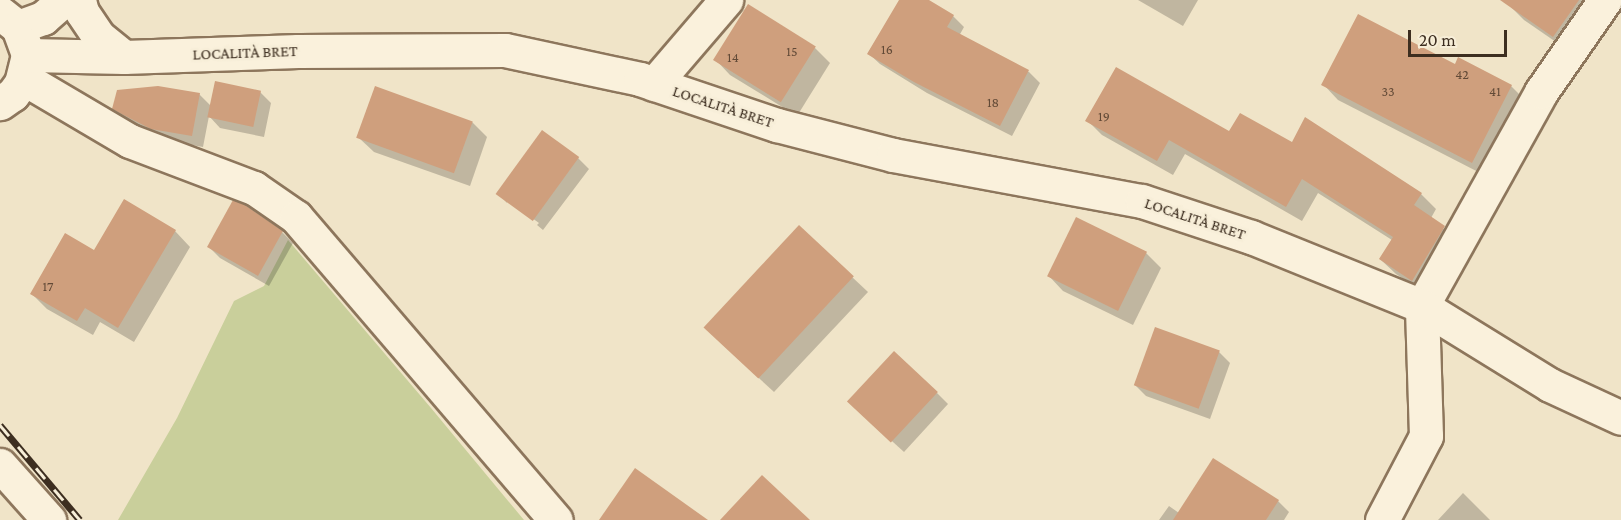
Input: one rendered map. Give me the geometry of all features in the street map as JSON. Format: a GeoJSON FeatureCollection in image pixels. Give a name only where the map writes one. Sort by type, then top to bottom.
{"type":"FeatureCollection","features":[{"type":"Feature","properties":{"kind":"street"},"geometry":{"type":"LineString","coordinates":[[0,103],[13,94],[17,43],[64,0]]}},
{"type":"Feature","properties":{"kind":"street"},"geometry":{"type":"LineString","coordinates":[[79,0],[82,12],[98,36],[124,57]]}},
{"type":"Feature","properties":{"kind":"street"},"geometry":{"type":"LineString","coordinates":[[654,84],[726,0]]}},
{"type":"Feature","properties":{"kind":"street"},"geometry":{"type":"LineString","coordinates":[[1382,520],[1426,436],[1410,301],[1541,92],[1605,0]]}},
{"type":"Feature","properties":{"kind":"street"},"geometry":{"type":"LineString","coordinates":[[17,43],[130,141],[254,188],[296,217],[556,520]]}},
{"type":"Feature","properties":{"kind":"street","name":"LOCALITÀ BRET"},"geometry":{"type":"LineString","coordinates":[[17,43],[124,57],[298,51],[505,50],[654,84],[777,125],[892,155],[1142,201],[1251,237],[1410,301],[1550,386],[1621,418]]}},
{"type":"Feature","properties":{"kind":"street"},"geometry":{"type":"LineString","coordinates":[[0,465],[49,520]]}},
{"type":"Feature","properties":{"kind":"green space"},"geometry":{"type":"Polygon","coordinates":[[[288,240],[524,520],[118,520],[177,418],[234,301],[264,286],[288,240]]]}},
{"type":"Feature","properties":{"kind":"building"},"geometry":{"type":"Polygon","coordinates":[[[899,0],[929,0],[954,15],[947,27],[1029,70],[1000,126],[914,82],[867,54],[899,0]]]}},
{"type":"Feature","properties":{"kind":"building"},"geometry":{"type":"Polygon","coordinates":[[[1500,0],[1579,0],[1553,37],[1500,0]]]}},
{"type":"Feature","properties":{"kind":"building"},"geometry":{"type":"Polygon","coordinates":[[[748,4],[816,46],[781,102],[713,60],[748,4]]]}},
{"type":"Feature","properties":{"kind":"building"},"geometry":{"type":"Polygon","coordinates":[[[1358,14],[1455,64],[1458,57],[1512,85],[1472,163],[1321,85],[1358,14]]]}},
{"type":"Feature","properties":{"kind":"building"},"geometry":{"type":"Polygon","coordinates":[[[1116,67],[1229,131],[1240,113],[1292,142],[1305,117],[1422,193],[1414,205],[1445,226],[1412,281],[1379,259],[1393,237],[1302,179],[1286,207],[1169,140],[1157,161],[1085,121],[1116,67]]]}},
{"type":"Feature","properties":{"kind":"building"},"geometry":{"type":"Polygon","coordinates":[[[215,81],[261,91],[253,127],[207,117],[215,81]]]}},
{"type":"Feature","properties":{"kind":"building"},"geometry":{"type":"Polygon","coordinates":[[[158,86],[200,93],[192,136],[151,129],[112,109],[117,90],[158,86]]]}},
{"type":"Feature","properties":{"kind":"building"},"geometry":{"type":"Polygon","coordinates":[[[375,86],[473,122],[454,173],[356,138],[375,86]]]}},
{"type":"Feature","properties":{"kind":"building"},"geometry":{"type":"Polygon","coordinates":[[[542,130],[579,157],[533,221],[496,194],[542,130]]]}},
{"type":"Feature","properties":{"kind":"building"},"geometry":{"type":"Polygon","coordinates":[[[124,199],[176,230],[118,328],[85,308],[77,321],[30,294],[65,233],[94,250],[124,199]]]}},
{"type":"Feature","properties":{"kind":"building"},"geometry":{"type":"Polygon","coordinates":[[[233,200],[245,205],[283,231],[258,276],[207,247],[233,200]]]}},
{"type":"Feature","properties":{"kind":"building"},"geometry":{"type":"Polygon","coordinates":[[[1076,217],[1147,252],[1118,311],[1047,276],[1076,217]]]}},
{"type":"Feature","properties":{"kind":"building"},"geometry":{"type":"Polygon","coordinates":[[[799,225],[854,276],[758,379],[704,327],[799,225]]]}},
{"type":"Feature","properties":{"kind":"building"},"geometry":{"type":"Polygon","coordinates":[[[1155,327],[1220,351],[1199,409],[1134,385],[1155,327]]]}},
{"type":"Feature","properties":{"kind":"building"},"geometry":{"type":"Polygon","coordinates":[[[894,351],[938,392],[891,442],[847,401],[894,351]]]}},
{"type":"Feature","properties":{"kind":"building"},"geometry":{"type":"Polygon","coordinates":[[[1213,458],[1279,500],[1266,520],[1173,520],[1213,458]]]}},
{"type":"Feature","properties":{"kind":"building"},"geometry":{"type":"Polygon","coordinates":[[[635,468],[708,520],[599,520],[635,468]]]}},
{"type":"Feature","properties":{"kind":"building"},"geometry":{"type":"Polygon","coordinates":[[[762,475],[810,520],[720,520],[762,475]]]}},
{"type":"Feature","properties":{"kind":"railway"},"geometry":{"type":"LineString","coordinates":[[0,425],[80,520]]}}]}
